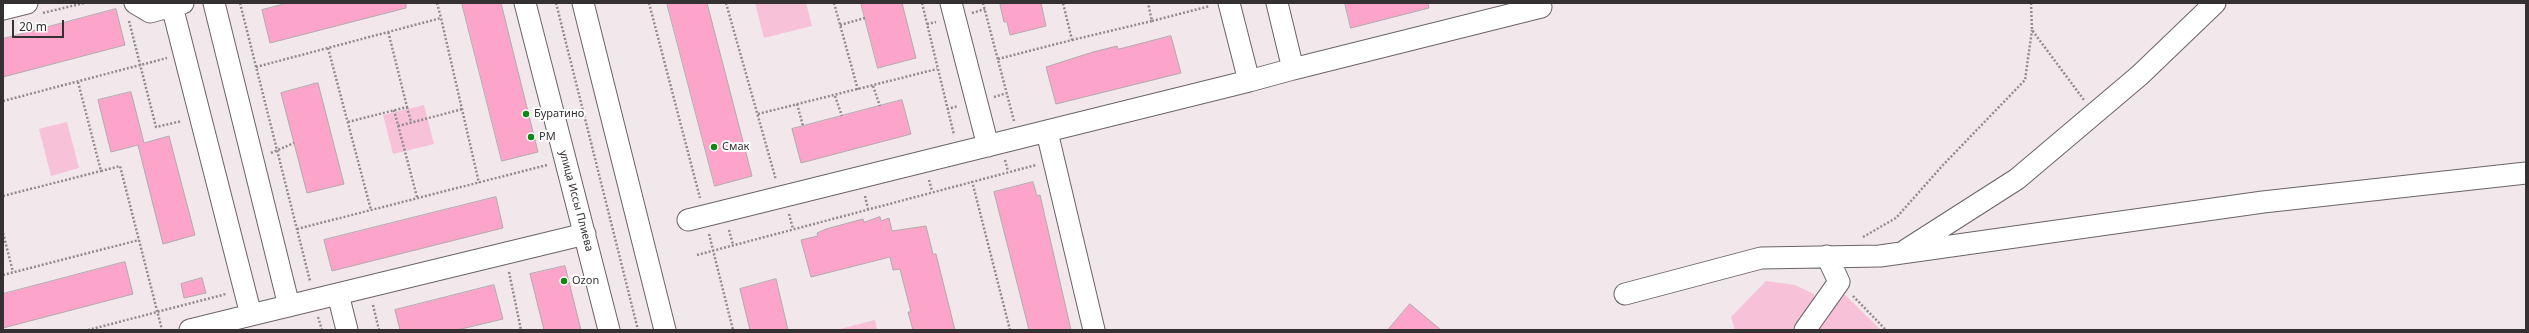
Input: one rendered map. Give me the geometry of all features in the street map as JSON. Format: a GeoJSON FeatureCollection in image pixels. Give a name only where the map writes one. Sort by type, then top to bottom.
{"type":"FeatureCollection","features":[{"type":"Feature","properties":{"kind":"street"},"geometry":{"type":"LineString","coordinates":[[3,10],[27,3]]}},
{"type":"Feature","properties":{"kind":"street"},"geometry":{"type":"LineString","coordinates":[[214,3],[288,306]]}},
{"type":"Feature","properties":{"kind":"street","name":"улица Иссы Плиева"},"geometry":{"type":"LineString","coordinates":[[525,3],[609,330]]}},
{"type":"Feature","properties":{"kind":"street"},"geometry":{"type":"LineString","coordinates":[[583,3],[664,330]]}},
{"type":"Feature","properties":{"kind":"street"},"geometry":{"type":"LineString","coordinates":[[951,3],[988,146]]}},
{"type":"Feature","properties":{"kind":"street"},"geometry":{"type":"LineString","coordinates":[[1277,3],[1293,69]]}},
{"type":"Feature","properties":{"kind":"street"},"geometry":{"type":"LineString","coordinates":[[697,219],[1541,7],[1540,3]]}},
{"type":"Feature","properties":{"kind":"street"},"geometry":{"type":"LineString","coordinates":[[1904,251],[2017,179],[2096,113],[2215,3]]}},
{"type":"Feature","properties":{"kind":"street"},"geometry":{"type":"LineString","coordinates":[[132,10],[150,12],[177,4],[184,54],[251,315]]}},
{"type":"Feature","properties":{"kind":"street"},"geometry":{"type":"LineString","coordinates":[[1222,4],[1249,81]]}},
{"type":"Feature","properties":{"kind":"street"},"geometry":{"type":"LineString","coordinates":[[1047,132],[1094,330]]}},
{"type":"Feature","properties":{"kind":"street"},"geometry":{"type":"LineString","coordinates":[[1625,294],[1761,258],[1880,256],[1904,251],[1930,250],[2264,202],[2526,172]]}},
{"type":"Feature","properties":{"kind":"street"},"geometry":{"type":"LineString","coordinates":[[190,330],[585,234]]}},
{"type":"Feature","properties":{"kind":"street"},"geometry":{"type":"LineString","coordinates":[[1805,330],[1839,282],[1827,256]]}},
{"type":"Feature","properties":{"kind":"street"},"geometry":{"type":"LineString","coordinates":[[338,294],[347,330]]}},
{"type":"Feature","properties":{"kind":"path"},"geometry":{"type":"LineString","coordinates":[[240,3],[314,300]]}},
{"type":"Feature","properties":{"kind":"path"},"geometry":{"type":"LineString","coordinates":[[437,3],[480,183]]}},
{"type":"Feature","properties":{"kind":"path"},"geometry":{"type":"LineString","coordinates":[[556,3],[638,330]]}},
{"type":"Feature","properties":{"kind":"path"},"geometry":{"type":"LineString","coordinates":[[649,3],[697,219],[713,250],[733,330]]}},
{"type":"Feature","properties":{"kind":"path"},"geometry":{"type":"LineString","coordinates":[[726,3],[778,186]]}},
{"type":"Feature","properties":{"kind":"path"},"geometry":{"type":"LineString","coordinates":[[834,3],[858,90]]}},
{"type":"Feature","properties":{"kind":"path"},"geometry":{"type":"LineString","coordinates":[[922,3],[955,142]]}},
{"type":"Feature","properties":{"kind":"path"},"geometry":{"type":"LineString","coordinates":[[983,3],[1018,139]]}},
{"type":"Feature","properties":{"kind":"path"},"geometry":{"type":"LineString","coordinates":[[1063,3],[1072,40]]}},
{"type":"Feature","properties":{"kind":"path"},"geometry":{"type":"LineString","coordinates":[[1148,3],[1152,20]]}},
{"type":"Feature","properties":{"kind":"path"},"geometry":{"type":"LineString","coordinates":[[1862,237],[1896,218],[1943,164],[2025,80],[2032,30],[2031,3]]}},
{"type":"Feature","properties":{"kind":"path"},"geometry":{"type":"LineString","coordinates":[[998,59],[1222,4]]}},
{"type":"Feature","properties":{"kind":"path"},"geometry":{"type":"LineString","coordinates":[[132,10],[140,65],[156,127],[188,119]]}},
{"type":"Feature","properties":{"kind":"path"},"geometry":{"type":"LineString","coordinates":[[256,67],[441,18]]}},
{"type":"Feature","properties":{"kind":"path"},"geometry":{"type":"LineString","coordinates":[[840,25],[865,18]]}},
{"type":"Feature","properties":{"kind":"path"},"geometry":{"type":"LineString","coordinates":[[2032,30],[2078,94],[2096,113]]}},
{"type":"Feature","properties":{"kind":"path"},"geometry":{"type":"LineString","coordinates":[[388,31],[411,122]]}},
{"type":"Feature","properties":{"kind":"path"},"geometry":{"type":"LineString","coordinates":[[328,48],[371,210]]}},
{"type":"Feature","properties":{"kind":"path"},"geometry":{"type":"LineString","coordinates":[[3,101],[184,54]]}},
{"type":"Feature","properties":{"kind":"path"},"geometry":{"type":"LineString","coordinates":[[758,114],[835,96],[937,69]]}},
{"type":"Feature","properties":{"kind":"path"},"geometry":{"type":"LineString","coordinates":[[78,82],[101,171]]}},
{"type":"Feature","properties":{"kind":"path"},"geometry":{"type":"LineString","coordinates":[[874,86],[880,106]]}},
{"type":"Feature","properties":{"kind":"path"},"geometry":{"type":"LineString","coordinates":[[835,96],[842,116]]}},
{"type":"Feature","properties":{"kind":"path"},"geometry":{"type":"LineString","coordinates":[[797,104],[803,126]]}},
{"type":"Feature","properties":{"kind":"path"},"geometry":{"type":"LineString","coordinates":[[348,122],[407,107]]}},
{"type":"Feature","properties":{"kind":"path"},"geometry":{"type":"LineString","coordinates":[[398,126],[463,109]]}},
{"type":"Feature","properties":{"kind":"path"},"geometry":{"type":"LineString","coordinates":[[394,110],[417,197]]}},
{"type":"Feature","properties":{"kind":"path"},"geometry":{"type":"LineString","coordinates":[[252,158],[277,151],[294,143]]}},
{"type":"Feature","properties":{"kind":"path"},"geometry":{"type":"LineString","coordinates":[[697,255],[1054,160]]}},
{"type":"Feature","properties":{"kind":"path"},"geometry":{"type":"LineString","coordinates":[[297,229],[417,197],[554,164]]}},
{"type":"Feature","properties":{"kind":"path"},"geometry":{"type":"LineString","coordinates":[[3,196],[120,166],[162,330]]}},
{"type":"Feature","properties":{"kind":"path"},"geometry":{"type":"LineString","coordinates":[[972,181],[1010,330]]}},
{"type":"Feature","properties":{"kind":"path"},"geometry":{"type":"LineString","coordinates":[[3,233],[13,272]]}},
{"type":"Feature","properties":{"kind":"path"},"geometry":{"type":"LineString","coordinates":[[3,275],[139,240]]}},
{"type":"Feature","properties":{"kind":"path"},"geometry":{"type":"LineString","coordinates":[[505,253],[521,330]]}},
{"type":"Feature","properties":{"kind":"path"},"geometry":{"type":"LineString","coordinates":[[1839,282],[1886,330]]}},
{"type":"Feature","properties":{"kind":"path"},"geometry":{"type":"LineString","coordinates":[[368,287],[379,330]]}},
{"type":"Feature","properties":{"kind":"path"},"geometry":{"type":"LineString","coordinates":[[88,330],[244,290]]}},
{"type":"Feature","properties":{"kind":"shaded area"},"geometry":{"type":"Polygon","coordinates":[[[755,3],[806,3],[812,26],[764,38],[755,3]]]}},
{"type":"Feature","properties":{"kind":"shaded area"},"geometry":{"type":"Polygon","coordinates":[[[424,105],[434,144],[393,154],[383,115],[424,105]]]}},
{"type":"Feature","properties":{"kind":"shaded area"},"geometry":{"type":"Polygon","coordinates":[[[67,122],[79,168],[51,176],[39,129],[67,122]]]}},
{"type":"Feature","properties":{"kind":"shaded area"},"geometry":{"type":"Polygon","coordinates":[[[1766,281],[1795,285],[1814,294],[1816,310],[1794,330],[1735,330],[1731,317],[1766,281]]]}},
{"type":"Feature","properties":{"kind":"shaded area"},"geometry":{"type":"Polygon","coordinates":[[[1841,291],[1881,330],[1813,330],[1841,291]]]}},
{"type":"Feature","properties":{"kind":"shaded area"},"geometry":{"type":"Polygon","coordinates":[[[875,320],[877,330],[836,330],[875,320]]]}},
{"type":"Feature","properties":{"kind":"building"},"geometry":{"type":"Polygon","coordinates":[[[288,3],[406,3],[406,8],[270,43],[262,10],[288,3]]]}},
{"type":"Feature","properties":{"kind":"building"},"geometry":{"type":"Polygon","coordinates":[[[462,3],[501,3],[538,152],[502,161],[462,3]]]}},
{"type":"Feature","properties":{"kind":"building"},"geometry":{"type":"Polygon","coordinates":[[[667,3],[707,3],[752,176],[715,186],[667,3]]]}},
{"type":"Feature","properties":{"kind":"building"},"geometry":{"type":"Polygon","coordinates":[[[861,3],[902,3],[916,58],[878,68],[861,3]]]}},
{"type":"Feature","properties":{"kind":"building"},"geometry":{"type":"Polygon","coordinates":[[[1008,3],[1041,3],[1046,26],[1010,35],[1007,22],[1004,22],[1000,5],[1008,3]]]}},
{"type":"Feature","properties":{"kind":"building"},"geometry":{"type":"Polygon","coordinates":[[[1345,3],[1428,3],[1429,8],[1351,28],[1345,3]]]}},
{"type":"Feature","properties":{"kind":"building"},"geometry":{"type":"Polygon","coordinates":[[[116,9],[125,45],[3,77],[3,39],[116,9]]]}},
{"type":"Feature","properties":{"kind":"building"},"geometry":{"type":"Polygon","coordinates":[[[1171,36],[1181,73],[1056,104],[1046,67],[1117,46],[1118,49],[1171,36]]]}},
{"type":"Feature","properties":{"kind":"building"},"geometry":{"type":"Polygon","coordinates":[[[318,83],[344,184],[307,193],[281,93],[318,83]]]}},
{"type":"Feature","properties":{"kind":"building"},"geometry":{"type":"Polygon","coordinates":[[[131,92],[144,143],[169,136],[195,235],[163,244],[138,145],[111,152],[98,100],[131,92]]]}},
{"type":"Feature","properties":{"kind":"building"},"geometry":{"type":"Polygon","coordinates":[[[902,100],[911,134],[801,163],[792,129],[902,100]]]}},
{"type":"Feature","properties":{"kind":"building"},"geometry":{"type":"Polygon","coordinates":[[[1033,182],[1037,196],[1040,195],[1071,330],[1029,330],[994,192],[1033,182]]]}},
{"type":"Feature","properties":{"kind":"building"},"geometry":{"type":"Polygon","coordinates":[[[496,197],[503,228],[332,271],[324,240],[496,197]]]}},
{"type":"Feature","properties":{"kind":"building"},"geometry":{"type":"Polygon","coordinates":[[[880,217],[881,221],[889,218],[892,231],[926,226],[933,254],[936,254],[955,330],[913,330],[908,312],[911,312],[900,269],[893,270],[890,257],[811,277],[801,240],[818,236],[817,233],[826,229],[863,219],[864,222],[880,217]]]}},
{"type":"Feature","properties":{"kind":"building"},"geometry":{"type":"Polygon","coordinates":[[[125,262],[133,294],[3,328],[3,294],[125,262]]]}},
{"type":"Feature","properties":{"kind":"building"},"geometry":{"type":"Polygon","coordinates":[[[565,266],[581,330],[544,330],[530,274],[565,266]]]}},
{"type":"Feature","properties":{"kind":"building"},"geometry":{"type":"Polygon","coordinates":[[[202,278],[206,293],[184,298],[181,284],[202,278]]]}},
{"type":"Feature","properties":{"kind":"building"},"geometry":{"type":"Polygon","coordinates":[[[776,279],[788,330],[750,330],[740,289],[776,279]]]}},
{"type":"Feature","properties":{"kind":"building"},"geometry":{"type":"Polygon","coordinates":[[[494,285],[503,319],[457,330],[400,330],[395,310],[494,285]]]}},
{"type":"Feature","properties":{"kind":"building"},"geometry":{"type":"Polygon","coordinates":[[[1410,304],[1441,330],[1388,330],[1410,304]]]}},
{"type":"Feature","properties":{"kind":"place","name":"Буратино"},"geometry":{"type":"Point","coordinates":[526,114]}},
{"type":"Feature","properties":{"kind":"place","name":"PM"},"geometry":{"type":"Point","coordinates":[531,137]}},
{"type":"Feature","properties":{"kind":"place","name":"Смак"},"geometry":{"type":"Point","coordinates":[714,147]}},
{"type":"Feature","properties":{"kind":"place","name":"Ozon"},"geometry":{"type":"Point","coordinates":[564,281]}}]}
